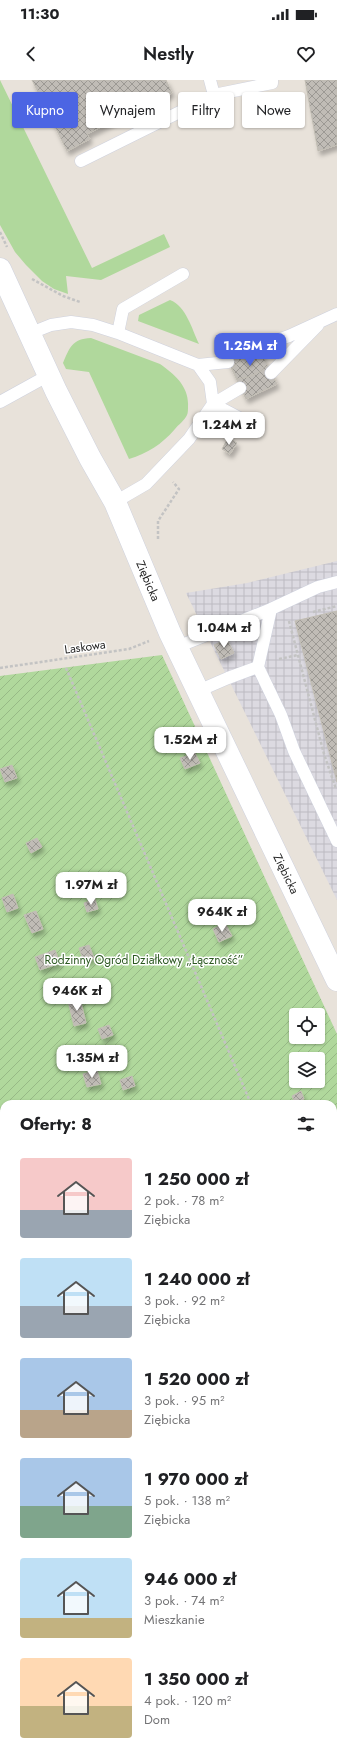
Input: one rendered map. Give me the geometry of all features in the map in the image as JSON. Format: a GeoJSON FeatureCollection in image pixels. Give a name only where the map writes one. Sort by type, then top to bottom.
{"type":"FeatureCollection","features":[{"type":"Feature","properties":{"kind":"street","name":"Ziębicka"},"geometry":{"type":"LineString","coordinates":[[0,269],[90,458],[115,502],[174,640],[337,980]]}},
{"type":"Feature","properties":{"kind":"lane"},"geometry":{"type":"LineString","coordinates":[[210,80],[213,92]]}},
{"type":"Feature","properties":{"kind":"lane"},"geometry":{"type":"LineString","coordinates":[[228,92],[272,83],[272,80]]}},
{"type":"Feature","properties":{"kind":"lane"},"geometry":{"type":"LineString","coordinates":[[82,161],[178,113]]}},
{"type":"Feature","properties":{"kind":"lane"},"geometry":{"type":"LineString","coordinates":[[118,332],[123,309],[183,274]]}},
{"type":"Feature","properties":{"kind":"lane"},"geometry":{"type":"LineString","coordinates":[[258,347],[289,336],[337,314]]}},
{"type":"Feature","properties":{"kind":"lane"},"geometry":{"type":"LineString","coordinates":[[271,373],[324,319]]}},
{"type":"Feature","properties":{"kind":"lane"},"geometry":{"type":"LineString","coordinates":[[31,333],[51,325],[71,322],[92,325],[118,332],[198,365],[228,362]]}},
{"type":"Feature","properties":{"kind":"lane"},"geometry":{"type":"LineString","coordinates":[[198,365],[210,382],[213,404]]}},
{"type":"Feature","properties":{"kind":"lane"},"geometry":{"type":"LineString","coordinates":[[0,402],[50,375]]}},
{"type":"Feature","properties":{"kind":"lane"},"geometry":{"type":"LineString","coordinates":[[115,502],[146,484],[189,439],[213,404],[240,388]]}},
{"type":"Feature","properties":{"kind":"lane"},"geometry":{"type":"LineString","coordinates":[[213,404],[248,423]]}},
{"type":"Feature","properties":{"kind":"lane"},"geometry":{"type":"LineString","coordinates":[[174,640],[271,609],[318,587],[337,582]]}},
{"type":"Feature","properties":{"kind":"lane"},"geometry":{"type":"LineString","coordinates":[[271,609],[258,667],[281,715],[294,750],[337,841]]}},
{"type":"Feature","properties":{"kind":"lane"},"geometry":{"type":"LineString","coordinates":[[198,691],[258,667]]}},
{"type":"Feature","properties":{"kind":"path"},"geometry":{"type":"LineString","coordinates":[[157,545],[158,521],[179,489],[162,467]]}},
{"type":"Feature","properties":{"kind":"path"},"geometry":{"type":"LineString","coordinates":[[309,614],[337,606]]}},
{"type":"Feature","properties":{"kind":"path"},"geometry":{"type":"LineString","coordinates":[[296,617],[289,619],[324,754],[337,793]]}},
{"type":"Feature","properties":{"kind":"path","name":"Laskowa"},"geometry":{"type":"LineString","coordinates":[[0,668],[129,649],[174,640]]}},
{"type":"Feature","properties":{"kind":"path"},"geometry":{"type":"LineString","coordinates":[[277,660],[298,655]]}},
{"type":"Feature","properties":{"kind":"path"},"geometry":{"type":"LineString","coordinates":[[66,668],[249,1100]]}},
{"type":"Feature","properties":{"kind":"shaded area"},"geometry":{"type":"Polygon","coordinates":[[[337,561],[337,900],[186,593],[247,583],[337,561]]]}},
{"type":"Feature","properties":{"kind":"green space"},"geometry":{"type":"Polygon","coordinates":[[[0,80],[12,105],[12,128],[23,128],[92,268],[164,234],[170,247],[101,280],[66,276],[68,294],[54,289],[42,281],[26,265],[15,252],[0,225],[0,80]]]}},
{"type":"Feature","properties":{"kind":"green space"},"geometry":{"type":"Polygon","coordinates":[[[170,300],[176,303],[184,313],[199,344],[138,321],[139,315],[170,300]]]}},
{"type":"Feature","properties":{"kind":"green space"},"geometry":{"type":"Polygon","coordinates":[[[91,338],[160,364],[180,381],[186,392],[188,399],[188,410],[185,419],[159,444],[136,457],[129,459],[89,372],[66,369],[63,363],[72,345],[80,340],[91,338]]]}},
{"type":"Feature","properties":{"kind":"green space","name":"Rodzinny Ogród Działkowy „Łączność”"},"geometry":{"type":"Polygon","coordinates":[[[162,655],[325,1008],[289,1008],[289,1044],[325,1044],[325,1008],[337,1034],[337,1100],[0,1100],[0,676],[162,655]]]}},
{"type":"Feature","properties":{"kind":"building"},"geometry":{"type":"Polygon","coordinates":[[[32,80],[166,80],[172,93],[86,92],[86,128],[99,128],[87,134],[90,139],[67,151],[56,128],[78,128],[78,92],[38,92],[32,80]]]}},
{"type":"Feature","properties":{"kind":"building"},"geometry":{"type":"Polygon","coordinates":[[[305,80],[337,80],[337,145],[318,151],[305,80]]]}},
{"type":"Feature","properties":{"kind":"building"},"geometry":{"type":"Polygon","coordinates":[[[254,337],[277,384],[246,399],[223,351],[254,337]]]}},
{"type":"Feature","properties":{"kind":"building"},"geometry":{"type":"Polygon","coordinates":[[[262,354],[267,364],[260,372],[248,377],[237,379],[232,368],[240,361],[251,356],[262,354]]]}},
{"type":"Feature","properties":{"kind":"building"},"geometry":{"type":"Polygon","coordinates":[[[228,438],[237,443],[230,454],[222,449],[228,438]]]}},
{"type":"Feature","properties":{"kind":"building"},"geometry":{"type":"Polygon","coordinates":[[[337,611],[337,782],[295,621],[337,611]]]}},
{"type":"Feature","properties":{"kind":"building"},"geometry":{"type":"Polygon","coordinates":[[[227,639],[234,653],[221,659],[214,645],[227,639]]]}},
{"type":"Feature","properties":{"kind":"building"},"geometry":{"type":"Polygon","coordinates":[[[195,753],[200,763],[185,769],[180,758],[195,753]]]}},
{"type":"Feature","properties":{"kind":"building"},"geometry":{"type":"Polygon","coordinates":[[[12,765],[17,778],[5,782],[0,769],[12,765]]]}},
{"type":"Feature","properties":{"kind":"building"},"geometry":{"type":"Polygon","coordinates":[[[37,838],[42,847],[31,853],[26,843],[37,838]]]}},
{"type":"Feature","properties":{"kind":"building"},"geometry":{"type":"Polygon","coordinates":[[[13,894],[18,908],[7,912],[2,898],[13,894]]]}},
{"type":"Feature","properties":{"kind":"building"},"geometry":{"type":"Polygon","coordinates":[[[95,899],[98,909],[87,912],[84,903],[95,899]]]}},
{"type":"Feature","properties":{"kind":"building"},"geometry":{"type":"Polygon","coordinates":[[[36,911],[43,929],[32,933],[24,915],[36,911]]]}},
{"type":"Feature","properties":{"kind":"building"},"geometry":{"type":"Polygon","coordinates":[[[225,923],[232,936],[219,942],[213,929],[225,923]]]}},
{"type":"Feature","properties":{"kind":"building"},"geometry":{"type":"Polygon","coordinates":[[[89,945],[94,958],[84,962],[79,948],[89,945]]]}},
{"type":"Feature","properties":{"kind":"building"},"geometry":{"type":"Polygon","coordinates":[[[55,950],[60,963],[40,970],[35,957],[55,950]]]}},
{"type":"Feature","properties":{"kind":"building"},"geometry":{"type":"Polygon","coordinates":[[[80,998],[86,1023],[74,1026],[68,1001],[80,998]]]}},
{"type":"Feature","properties":{"kind":"building"},"geometry":{"type":"Polygon","coordinates":[[[109,1025],[113,1035],[102,1039],[98,1029],[109,1025]]]}},
{"type":"Feature","properties":{"kind":"building"},"geometry":{"type":"Polygon","coordinates":[[[97,1070],[101,1084],[87,1087],[83,1074],[97,1070]]]}},
{"type":"Feature","properties":{"kind":"building"},"geometry":{"type":"Polygon","coordinates":[[[132,1076],[135,1086],[123,1090],[120,1080],[132,1076]]]}},
{"type":"Feature","properties":{"kind":"building"},"geometry":{"type":"Polygon","coordinates":[[[301,1091],[304,1099],[294,1100],[292,1096],[301,1091]]]}}]}
